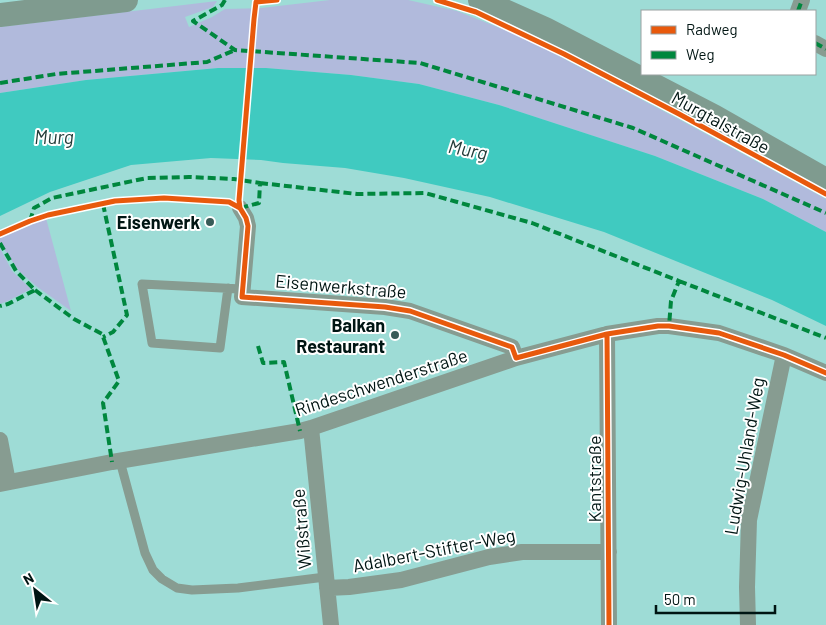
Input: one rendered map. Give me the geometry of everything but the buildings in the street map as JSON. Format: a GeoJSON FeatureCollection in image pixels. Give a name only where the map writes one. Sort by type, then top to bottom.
{"type":"FeatureCollection","features":[{"type":"Feature","properties":{"kind":"street"},"geometry":{"type":"LineString","coordinates":[[0,15],[126,0]]}},
{"type":"Feature","properties":{"kind":"street","name":"Murgtalstraße"},"geometry":{"type":"LineString","coordinates":[[480,0],[554,33],[715,117],[826,180]]}},
{"type":"Feature","properties":{"kind":"street"},"geometry":{"type":"LineString","coordinates":[[235,289],[248,226],[240,208]]}},
{"type":"Feature","properties":{"kind":"street","name":"Eisenwerkstraße"},"geometry":{"type":"LineString","coordinates":[[235,289],[242,297],[386,307],[410,311],[512,347],[516,358]]}},
{"type":"Feature","properties":{"kind":"street","name":"Rindeschwenderstraße"},"geometry":{"type":"LineString","coordinates":[[4,483],[120,460],[311,428],[516,358],[607,334],[658,326],[719,333],[784,355],[826,373]]}},
{"type":"Feature","properties":{"kind":"street","name":"Kantstraße"},"geometry":{"type":"LineString","coordinates":[[607,334],[609,625]]}},
{"type":"Feature","properties":{"kind":"street","name":"Ludwig-Uhland-Weg"},"geometry":{"type":"LineString","coordinates":[[748,625],[749,520],[784,355]]}},
{"type":"Feature","properties":{"kind":"street","name":"Wißstraße"},"geometry":{"type":"LineString","coordinates":[[311,428],[331,625]]}},
{"type":"Feature","properties":{"kind":"street"},"geometry":{"type":"LineString","coordinates":[[0,440],[4,483]]}},
{"type":"Feature","properties":{"kind":"street","name":"Adalbert-Stifter-Weg"},"geometry":{"type":"LineString","coordinates":[[326,583],[348,587],[401,580],[489,557],[522,552],[609,552]]}},
{"type":"Feature","properties":{"kind":"lane"},"geometry":{"type":"LineString","coordinates":[[142,284],[235,289],[220,348],[152,343],[142,284]]}},
{"type":"Feature","properties":{"kind":"lane","name":"Adalbert-Stifter-Weg"},"geometry":{"type":"LineString","coordinates":[[120,460],[145,553],[153,570],[162,579],[177,588],[192,590],[326,583]]}},
{"type":"Feature","properties":{"kind":"shaded area"},"geometry":{"type":"Polygon","coordinates":[[[330,0],[408,0],[457,11],[523,37],[826,199],[826,232],[763,199],[655,156],[499,105],[419,84],[351,75],[266,68],[218,68],[86,80],[0,93],[0,27],[217,1],[213,7],[185,17],[189,27],[225,9],[261,8],[330,0]]]}},
{"type":"Feature","properties":{"kind":"shaded area"},"geometry":{"type":"Polygon","coordinates":[[[46,218],[71,311],[36,286],[18,270],[0,243],[0,238],[46,218]]]}},
{"type":"Feature","properties":{"kind":"shaded area"},"geometry":{"type":"Polygon","coordinates":[[[0,248],[12,271],[31,289],[0,304],[0,248]]]}},
{"type":"Feature","properties":{"kind":"water","name":"Murg"},"geometry":{"type":"Polygon","coordinates":[[[218,68],[266,68],[351,75],[419,84],[499,105],[655,156],[763,199],[826,232],[826,326],[772,300],[604,232],[490,197],[404,178],[345,168],[261,160],[211,158],[131,165],[50,192],[0,216],[0,93],[86,80],[218,68]]]}},
{"type":"Feature","properties":{"kind":"marked path"},"geometry":{"type":"LineString","coordinates":[[225,0],[222,5],[193,21],[235,50],[420,63],[633,128],[826,213]]}},
{"type":"Feature","properties":{"kind":"marked path"},"geometry":{"type":"LineString","coordinates":[[798,10],[802,0]]}},
{"type":"Feature","properties":{"kind":"marked path"},"geometry":{"type":"LineString","coordinates":[[816,44],[826,49]]}},
{"type":"Feature","properties":{"kind":"marked path"},"geometry":{"type":"LineString","coordinates":[[0,83],[56,74],[207,62],[235,50]]}},
{"type":"Feature","properties":{"kind":"marked path"},"geometry":{"type":"LineString","coordinates":[[30,221],[34,208],[52,198],[147,178],[189,177],[234,179],[260,183],[259,203],[240,208],[236,206]]}},
{"type":"Feature","properties":{"kind":"marked path"},"geometry":{"type":"LineString","coordinates":[[260,183],[357,194],[425,193],[532,223],[679,281],[671,301],[669,326]]}},
{"type":"Feature","properties":{"kind":"marked path"},"geometry":{"type":"LineString","coordinates":[[103,204],[127,315],[113,332],[103,337]]}},
{"type":"Feature","properties":{"kind":"marked path"},"geometry":{"type":"LineString","coordinates":[[0,243],[16,271],[35,290],[8,304],[0,306]]}},
{"type":"Feature","properties":{"kind":"marked path"},"geometry":{"type":"LineString","coordinates":[[679,281],[826,338]]}},
{"type":"Feature","properties":{"kind":"marked path"},"geometry":{"type":"LineString","coordinates":[[35,290],[74,319],[102,334],[119,381],[103,403],[112,462]]}},
{"type":"Feature","properties":{"kind":"marked path"},"geometry":{"type":"LineString","coordinates":[[258,346],[263,363],[284,362],[300,431]]}},
{"type":"Feature","properties":{"kind":"cycle path"},"geometry":{"type":"LineString","coordinates":[[277,0],[256,2],[239,200],[240,208],[248,226],[242,297],[385,307],[410,311],[512,347],[516,358],[607,334],[669,326],[719,333],[784,355],[826,373]]}},
{"type":"Feature","properties":{"kind":"cycle path"},"geometry":{"type":"LineString","coordinates":[[437,0],[476,12],[564,54],[826,194]]}},
{"type":"Feature","properties":{"kind":"cycle path"},"geometry":{"type":"LineString","coordinates":[[0,234],[48,215],[115,201],[164,198],[229,202],[240,208]]}},
{"type":"Feature","properties":{"kind":"cycle path"},"geometry":{"type":"LineString","coordinates":[[607,334],[609,625]]}},
{"type":"Feature","properties":{"kind":"place","name":"Eisenwerk"},"geometry":{"type":"Point","coordinates":[210,222]}},
{"type":"Feature","properties":{"kind":"place","name":"Balkan Restaurant"},"geometry":{"type":"Point","coordinates":[395,335]}}]}
